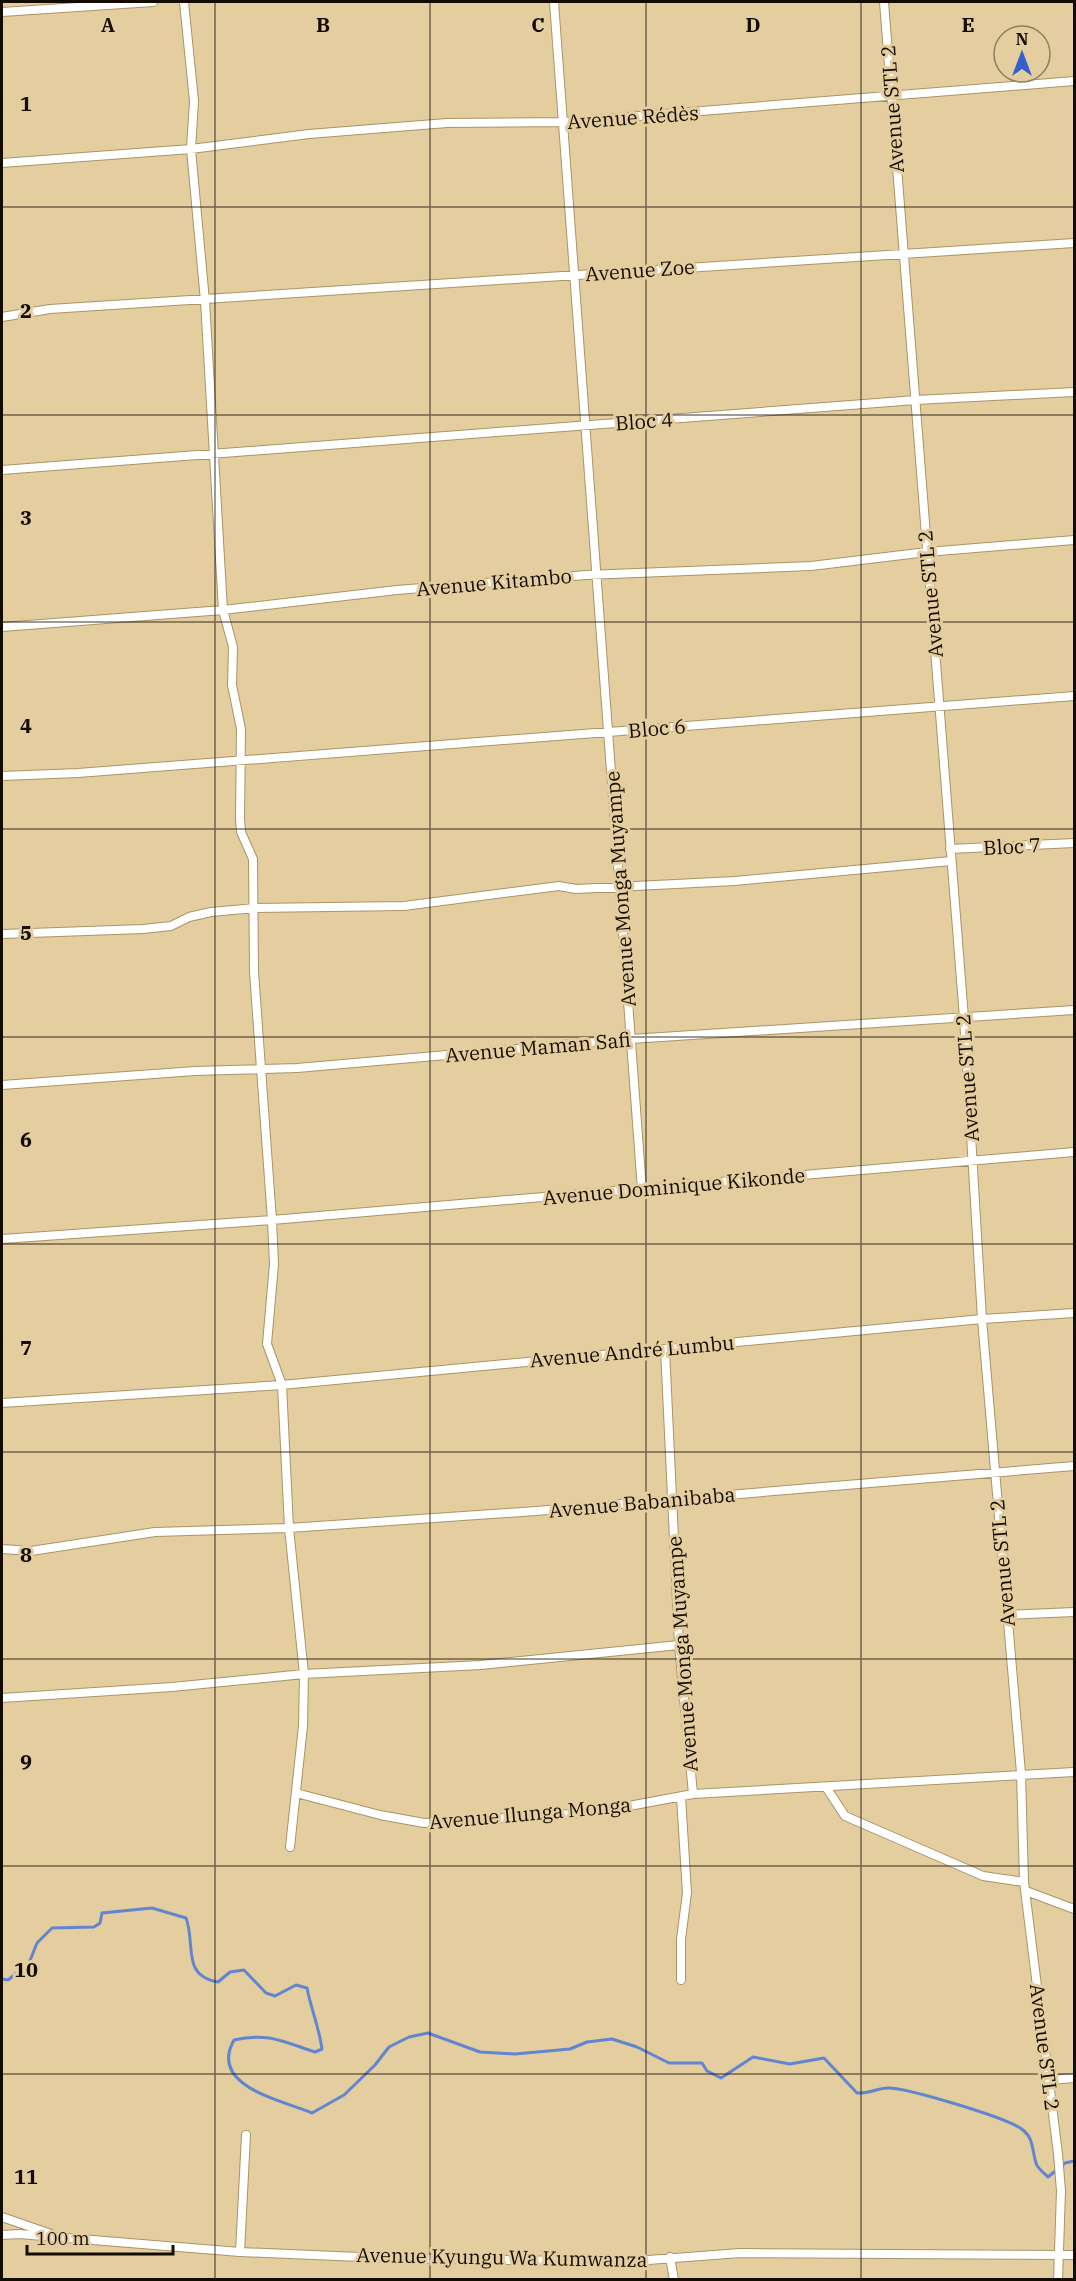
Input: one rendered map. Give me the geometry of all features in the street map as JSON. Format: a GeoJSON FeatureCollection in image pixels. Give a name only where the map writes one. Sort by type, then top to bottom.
{"type":"FeatureCollection","features":[{"type":"Feature","properties":{"kind":"street"},"geometry":{"type":"LineString","coordinates":[[2,12],[153,2]]}},
{"type":"Feature","properties":{"kind":"street"},"geometry":{"type":"LineString","coordinates":[[184,2],[194,101],[191,148],[205,301],[223,610],[233,646],[232,685],[241,729],[241,832],[253,859],[254,952],[274,1264],[267,1344],[282,1385],[289,1528],[304,1674],[303,1726],[290,1847]]}},
{"type":"Feature","properties":{"kind":"street","name":"Avenue Monga Muyampe"},"geometry":{"type":"LineString","coordinates":[[554,2],[642,1190]]}},
{"type":"Feature","properties":{"kind":"street","name":"Avenue STL 2"},"geometry":{"type":"LineString","coordinates":[[884,2],[964,1018],[982,1319],[1021,1773],[1024,1882],[1051,2080],[1061,2191],[1059,2256]]}},
{"type":"Feature","properties":{"kind":"street","name":"Avenue Rédès"},"geometry":{"type":"LineString","coordinates":[[2,163],[191,148],[309,134],[447,123],[564,122],[1074,81]]}},
{"type":"Feature","properties":{"kind":"street","name":"Avenue Zoe"},"geometry":{"type":"LineString","coordinates":[[2,317],[50,309],[205,301],[575,274],[1074,243]]}},
{"type":"Feature","properties":{"kind":"street","name":"Bloc 4"},"geometry":{"type":"LineString","coordinates":[[2,470],[916,400],[1074,392]]}},
{"type":"Feature","properties":{"kind":"street","name":"Avenue Kitambo"},"geometry":{"type":"LineString","coordinates":[[2,627],[223,610],[397,590],[595,575],[811,566],[927,552],[1074,540]]}},
{"type":"Feature","properties":{"kind":"street","name":"Bloc 6"},"geometry":{"type":"LineString","coordinates":[[2,776],[1074,696]]}},
{"type":"Feature","properties":{"kind":"street","name":"Bloc 7"},"geometry":{"type":"LineString","coordinates":[[950,849],[1074,843]]}},
{"type":"Feature","properties":{"kind":"street"},"geometry":{"type":"LineString","coordinates":[[2,934],[162,927],[198,914],[255,908],[404,906],[560,886],[576,889],[735,881],[951,861]]}},
{"type":"Feature","properties":{"kind":"street","name":"Avenue Maman Safi"},"geometry":{"type":"LineString","coordinates":[[2,1085],[132,1074],[261,1069],[631,1039],[1074,1010]]}},
{"type":"Feature","properties":{"kind":"street","name":"Avenue Dominique Kikonde"},"geometry":{"type":"LineString","coordinates":[[2,1239],[642,1190],[1074,1152]]}},
{"type":"Feature","properties":{"kind":"street","name":"Avenue André Lumbu"},"geometry":{"type":"LineString","coordinates":[[2,1403],[282,1385],[982,1319],[1074,1313]]}},
{"type":"Feature","properties":{"kind":"street","name":"Avenue Monga Muyampe"},"geometry":{"type":"LineString","coordinates":[[665,1349],[679,1645],[693,1794],[1021,1773],[1074,1772]]}},
{"type":"Feature","properties":{"kind":"street","name":"Avenue Babanibaba"},"geometry":{"type":"LineString","coordinates":[[2,1549],[31,1551],[154,1532],[289,1528],[1074,1466]]}},
{"type":"Feature","properties":{"kind":"street"},"geometry":{"type":"LineString","coordinates":[[1006,1615],[1074,1612]]}},
{"type":"Feature","properties":{"kind":"street"},"geometry":{"type":"LineString","coordinates":[[2,1698],[172,1687],[304,1674],[481,1665],[679,1645]]}},
{"type":"Feature","properties":{"kind":"street"},"geometry":{"type":"LineString","coordinates":[[826,1787],[845,1816],[983,1876],[1024,1882]]}},
{"type":"Feature","properties":{"kind":"street","name":"Avenue Ilunga Monga"},"geometry":{"type":"LineString","coordinates":[[297,1793],[380,1815],[424,1822],[570,1814],[693,1794]]}},
{"type":"Feature","properties":{"kind":"street"},"geometry":{"type":"LineString","coordinates":[[681,1797],[687,1893],[681,1938],[681,1980]]}},
{"type":"Feature","properties":{"kind":"street"},"geometry":{"type":"LineString","coordinates":[[1026,1891],[1074,1909]]}},
{"type":"Feature","properties":{"kind":"street"},"geometry":{"type":"LineString","coordinates":[[1051,2080],[1074,2078]]}},
{"type":"Feature","properties":{"kind":"street"},"geometry":{"type":"LineString","coordinates":[[240,2252],[246,2135]]}},
{"type":"Feature","properties":{"kind":"street"},"geometry":{"type":"LineString","coordinates":[[2,2217],[63,2238]]}},
{"type":"Feature","properties":{"kind":"street","name":"Avenue Kyungu Wa Kumwanza"},"geometry":{"type":"LineString","coordinates":[[2,2235],[240,2252],[622,2262],[740,2253],[1074,2255]]}},
{"type":"Feature","properties":{"kind":"street"},"geometry":{"type":"LineString","coordinates":[[1058,2280],[1059,2256]]}},
{"type":"Feature","properties":{"kind":"street"},"geometry":{"type":"LineString","coordinates":[[670,2258],[674,2280]]}},
{"type":"Feature","properties":{"kind":"waterway"},"geometry":{"type":"LineString","coordinates":[[2,1979],[8,1980],[29,1963],[37,1943],[52,1928],[94,1927],[100,1923],[102,1913],[152,1908],[186,1918],[194,1966],[206,1979],[218,1982],[230,1972],[244,1970],[266,1993],[275,1996],[296,1985],[307,1988],[322,2049],[315,2052],[276,2039],[257,2037],[234,2040],[229,2056],[231,2069],[239,2080],[252,2089],[312,2113],[344,2095],[375,2065],[389,2047],[409,2037],[428,2033],[480,2052],[515,2054],[570,2049],[587,2042],[612,2039],[637,2047],[669,2063],[702,2063],[707,2071],[721,2078],[753,2057],[790,2064],[824,2058],[857,2093],[884,2088],[899,2089],[957,2104],[1014,2125],[1029,2137],[1037,2165],[1048,2177],[1065,2163],[1074,2161]]}}]}
